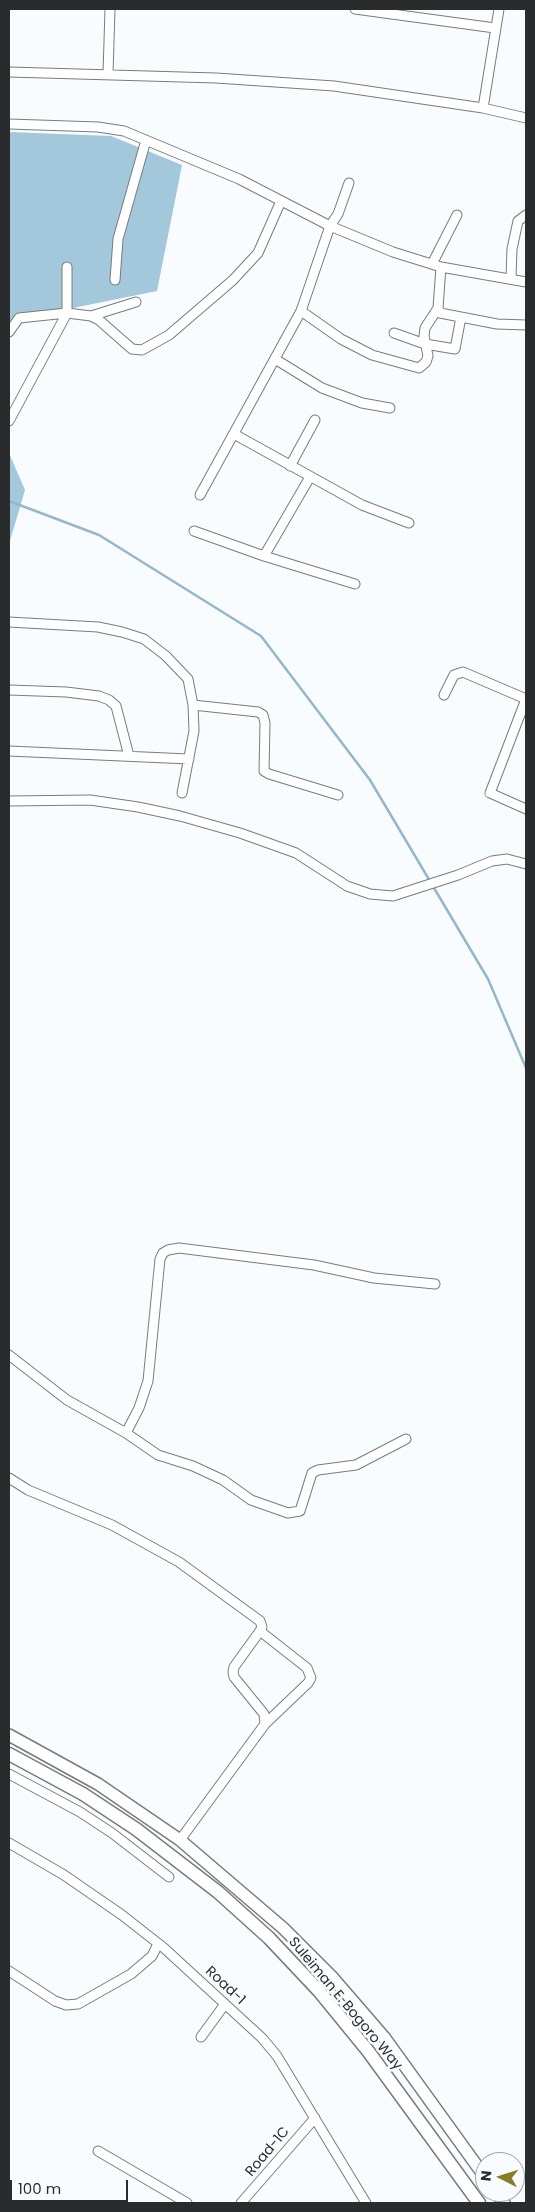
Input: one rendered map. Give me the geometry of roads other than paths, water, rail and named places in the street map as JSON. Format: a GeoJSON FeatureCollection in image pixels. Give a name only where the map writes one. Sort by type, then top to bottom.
{"type":"FeatureCollection","features":[{"type":"Feature","properties":{"kind":"main road","name":"Suleiman E. Bogoro Way"},"geometry":{"type":"LineString","coordinates":[[9,1754],[83,1794],[136,1829],[218,1892],[269,1938],[318,1991],[368,2051],[479,2203]]}},
{"type":"Feature","properties":{"kind":"street"},"geometry":{"type":"LineString","coordinates":[[108,74],[110,9]]}},
{"type":"Feature","properties":{"kind":"street"},"geometry":{"type":"LineString","coordinates":[[355,9],[425,13],[495,28]]}},
{"type":"Feature","properties":{"kind":"street"},"geometry":{"type":"LineString","coordinates":[[482,108],[499,9]]}},
{"type":"Feature","properties":{"kind":"street"},"geometry":{"type":"LineString","coordinates":[[9,72],[108,74],[334,86],[482,108],[526,118]]}},
{"type":"Feature","properties":{"kind":"street"},"geometry":{"type":"LineString","coordinates":[[9,124],[98,127],[124,131],[239,179],[330,226],[392,252],[436,266],[526,282]]}},
{"type":"Feature","properties":{"kind":"street"},"geometry":{"type":"LineString","coordinates":[[115,280],[118,239],[146,140]]}},
{"type":"Feature","properties":{"kind":"street"},"geometry":{"type":"LineString","coordinates":[[200,495],[301,311],[330,226],[338,214],[349,183]]}},
{"type":"Feature","properties":{"kind":"street"},"geometry":{"type":"LineString","coordinates":[[91,316],[136,350],[142,350],[168,335],[233,280],[258,253],[281,201]]}},
{"type":"Feature","properties":{"kind":"street"},"geometry":{"type":"LineString","coordinates":[[457,215],[436,266],[438,308],[440,313],[497,324],[526,325]]}},
{"type":"Feature","properties":{"kind":"street"},"geometry":{"type":"LineString","coordinates":[[511,278],[512,248],[518,221],[526,215]]}},
{"type":"Feature","properties":{"kind":"street"},"geometry":{"type":"LineString","coordinates":[[9,421],[67,313],[67,267]]}},
{"type":"Feature","properties":{"kind":"street"},"geometry":{"type":"LineString","coordinates":[[9,332],[20,318],[67,313],[91,316],[136,302]]}},
{"type":"Feature","properties":{"kind":"street"},"geometry":{"type":"LineString","coordinates":[[301,311],[341,339],[372,355],[413,368],[419,368],[426,362],[428,356],[425,344],[425,328],[438,308]]}},
{"type":"Feature","properties":{"kind":"street"},"geometry":{"type":"LineString","coordinates":[[394,333],[425,344],[454,349],[461,317]]}},
{"type":"Feature","properties":{"kind":"street"},"geometry":{"type":"LineString","coordinates":[[276,359],[322,388],[362,403],[390,408]]}},
{"type":"Feature","properties":{"kind":"street"},"geometry":{"type":"LineString","coordinates":[[290,466],[315,420]]}},
{"type":"Feature","properties":{"kind":"street"},"geometry":{"type":"LineString","coordinates":[[234,434],[362,505],[409,523]]}},
{"type":"Feature","properties":{"kind":"street"},"geometry":{"type":"LineString","coordinates":[[264,556],[310,477]]}},
{"type":"Feature","properties":{"kind":"street"},"geometry":{"type":"LineString","coordinates":[[194,532],[355,584]]}},
{"type":"Feature","properties":{"kind":"street"},"geometry":{"type":"LineString","coordinates":[[9,622],[98,627],[144,639],[166,656],[188,679],[193,705],[194,731],[182,793]]}},
{"type":"Feature","properties":{"kind":"street"},"geometry":{"type":"LineString","coordinates":[[444,695],[454,676],[463,672],[526,699],[490,793],[526,809]]}},
{"type":"Feature","properties":{"kind":"street"},"geometry":{"type":"LineString","coordinates":[[9,690],[66,692],[99,696],[109,700],[116,706],[129,756]]}},
{"type":"Feature","properties":{"kind":"street"},"geometry":{"type":"LineString","coordinates":[[193,705],[258,712],[263,715],[265,723],[264,770],[268,774],[338,795]]}},
{"type":"Feature","properties":{"kind":"street"},"geometry":{"type":"LineString","coordinates":[[9,751],[189,760]]}},
{"type":"Feature","properties":{"kind":"street"},"geometry":{"type":"LineString","coordinates":[[9,801],[90,800],[138,807],[180,816],[240,833],[296,853],[347,886],[370,894],[393,896],[492,861],[508,859],[526,864]]}},
{"type":"Feature","properties":{"kind":"street"},"geometry":{"type":"LineString","coordinates":[[126,1433],[139,1408],[148,1381],[160,1259],[163,1253],[168,1250],[179,1248],[314,1265],[374,1278],[435,1284]]}},
{"type":"Feature","properties":{"kind":"street"},"geometry":{"type":"LineString","coordinates":[[9,1354],[66,1400],[126,1433],[158,1455],[193,1466],[223,1480],[251,1500],[288,1513],[300,1511],[312,1473],[318,1470],[356,1465],[406,1439]]}},
{"type":"Feature","properties":{"kind":"street"},"geometry":{"type":"LineString","coordinates":[[9,1478],[28,1490],[112,1525],[179,1562],[260,1622],[262,1627],[260,1631],[234,1667],[234,1677],[269,1715]]}},
{"type":"Feature","properties":{"kind":"street"},"geometry":{"type":"LineString","coordinates":[[180,1840],[266,1724],[269,1715],[308,1683],[310,1672],[260,1631]]}},
{"type":"Feature","properties":{"kind":"street","name":"Suleiman E. Bogoro Way"},"geometry":{"type":"LineString","coordinates":[[9,1735],[98,1784],[180,1840],[283,1928],[333,1978],[408,2068],[475,2163]]}},
{"type":"Feature","properties":{"kind":"street"},"geometry":{"type":"LineString","coordinates":[[9,1774],[80,1812],[112,1833],[169,1877]]}},
{"type":"Feature","properties":{"kind":"street","name":"Road-1"},"geometry":{"type":"LineString","coordinates":[[9,1843],[64,1875],[122,1915],[164,1948],[262,2038],[276,2056],[366,2203]]}},
{"type":"Feature","properties":{"kind":"street"},"geometry":{"type":"LineString","coordinates":[[9,1971],[55,2001],[66,2005],[78,2004],[132,1974],[152,1956],[158,1946]]}},
{"type":"Feature","properties":{"kind":"street"},"geometry":{"type":"LineString","coordinates":[[201,2037],[216,2019],[225,2004]]}},
{"type":"Feature","properties":{"kind":"street","name":"Road-1C"},"geometry":{"type":"LineString","coordinates":[[241,2203],[315,2118]]}},
{"type":"Feature","properties":{"kind":"street"},"geometry":{"type":"LineString","coordinates":[[98,2151],[187,2203]]}},
{"type":"Feature","properties":{"kind":"waterway"},"geometry":{"type":"LineString","coordinates":[[9,501],[99,535],[261,636],[370,780],[488,979],[526,1068]]}}]}
